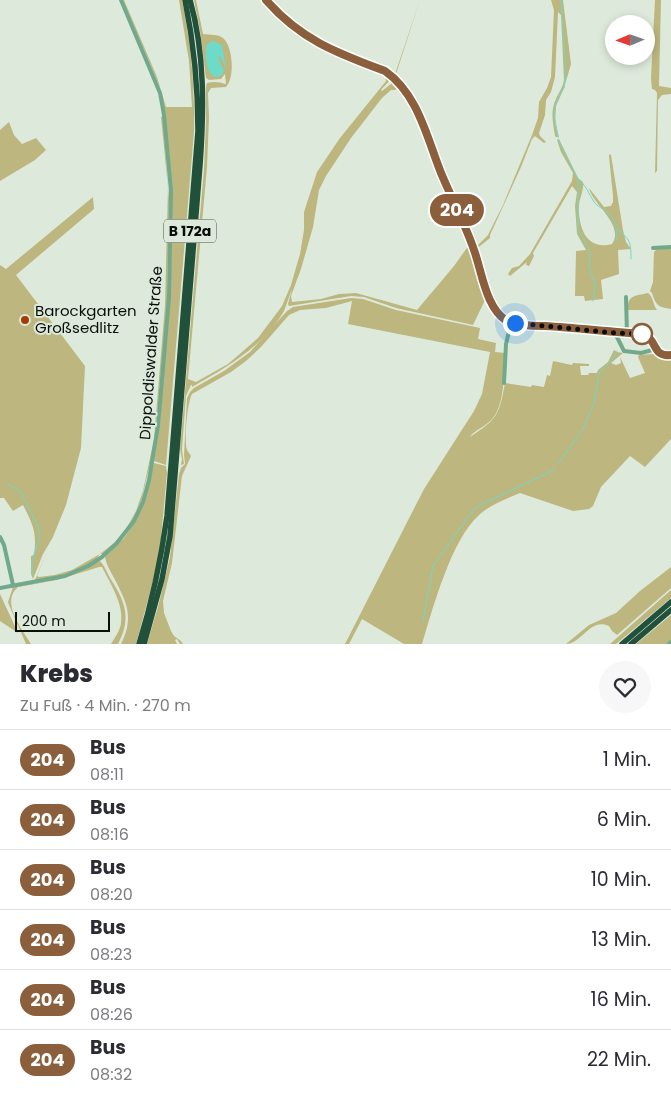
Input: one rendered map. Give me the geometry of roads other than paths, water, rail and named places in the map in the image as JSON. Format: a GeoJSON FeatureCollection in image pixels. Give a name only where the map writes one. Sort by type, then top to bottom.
{"type":"FeatureCollection","features":[{"type":"Feature","properties":{"kind":"highway","name":"B 172a"},"geometry":{"type":"LineString","coordinates":[[144,644],[162,579],[170,536],[198,131],[194,50],[185,0]]}},
{"type":"Feature","properties":{"kind":"highway","name":"B 172a"},"geometry":{"type":"LineString","coordinates":[[139,644],[161,557],[174,466],[203,131],[202,81],[197,32],[190,0]]}},
{"type":"Feature","properties":{"kind":"highway"},"geometry":{"type":"LineString","coordinates":[[622,644],[671,602]]}},
{"type":"Feature","properties":{"kind":"highway"},"geometry":{"type":"LineString","coordinates":[[631,644],[671,610]]}},
{"type":"Feature","properties":{"kind":"street","name":"Dippoldiswalder Straße"},"geometry":{"type":"LineString","coordinates":[[0,588],[53,579],[88,566],[108,552],[126,532],[138,512],[144,497],[158,426],[169,297],[171,191],[164,115],[160,93],[121,0]]}},
{"type":"Feature","properties":{"kind":"street"},"geometry":{"type":"LineString","coordinates":[[266,0],[279,15],[306,36],[331,50],[385,71],[392,76],[410,99],[421,118],[436,161],[474,250],[481,278],[499,314],[511,323],[647,336],[662,355],[671,355]]}},
{"type":"Feature","properties":{"kind":"street"},"geometry":{"type":"LineString","coordinates":[[653,248],[671,247]]}},
{"type":"Feature","properties":{"kind":"street"},"geometry":{"type":"LineString","coordinates":[[626,297],[628,334]]}},
{"type":"Feature","properties":{"kind":"street"},"geometry":{"type":"LineString","coordinates":[[504,383],[506,344],[511,323]]}},
{"type":"Feature","properties":{"kind":"street"},"geometry":{"type":"LineString","coordinates":[[615,333],[624,351],[641,353],[656,349]]}},
{"type":"Feature","properties":{"kind":"street"},"geometry":{"type":"LineString","coordinates":[[0,537],[4,545],[13,585]]}},
{"type":"Feature","properties":{"kind":"water"},"geometry":{"type":"Polygon","coordinates":[[[213,41],[222,45],[226,69],[220,56],[218,58],[224,71],[221,76],[215,77],[209,71],[206,58],[207,44],[213,41]]]}},
{"type":"Feature","properties":{"kind":"waterway"},"geometry":{"type":"LineString","coordinates":[[558,137],[554,114],[557,98],[564,88],[566,73],[561,0]]}},
{"type":"Feature","properties":{"kind":"waterway"},"geometry":{"type":"LineString","coordinates":[[558,139],[578,179],[578,230],[590,251],[589,266],[595,285],[593,301]]}},
{"type":"Feature","properties":{"kind":"waterway"},"geometry":{"type":"LineString","coordinates":[[578,179],[594,202],[607,212],[614,221],[617,241]]}},
{"type":"Feature","properties":{"kind":"waterway"},"geometry":{"type":"LineString","coordinates":[[617,229],[629,241],[631,259]]}},
{"type":"Feature","properties":{"kind":"waterway"},"geometry":{"type":"LineString","coordinates":[[558,464],[583,429],[594,403],[599,373],[613,359],[617,351]]}},
{"type":"Feature","properties":{"kind":"waterway"},"geometry":{"type":"LineString","coordinates":[[423,621],[433,566],[473,510],[552,471],[554,468]]}},
{"type":"Feature","properties":{"kind":"waterway"},"geometry":{"type":"LineString","coordinates":[[7,484],[20,491],[39,528],[39,540],[32,560],[32,575]]}},
{"type":"Feature","properties":{"kind":"place","name":"Barockgarten Großsedlitz"},"geometry":{"type":"Point","coordinates":[25,320]}}]}
